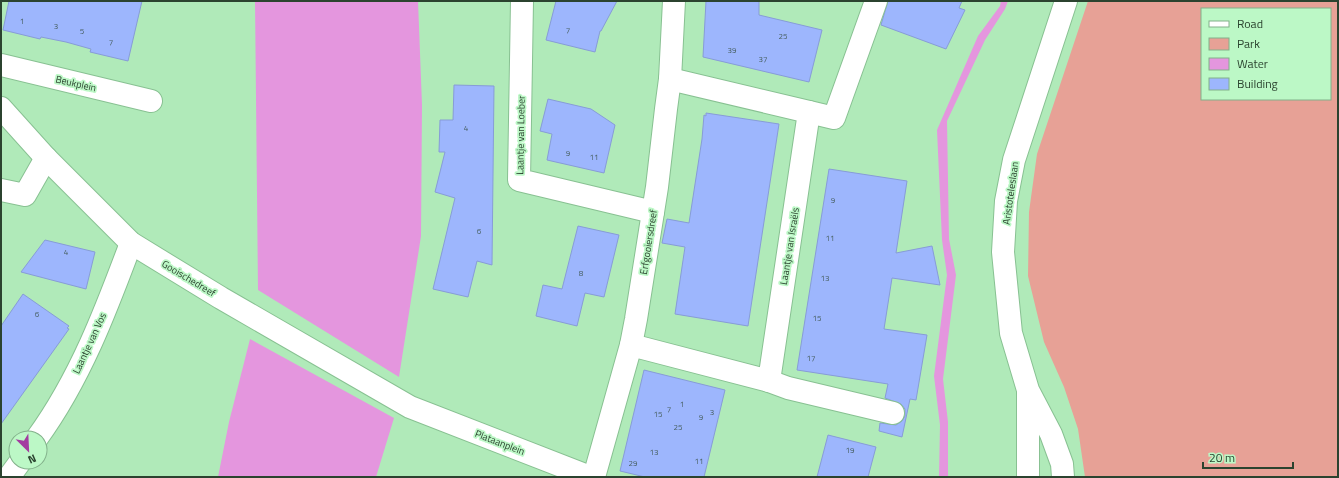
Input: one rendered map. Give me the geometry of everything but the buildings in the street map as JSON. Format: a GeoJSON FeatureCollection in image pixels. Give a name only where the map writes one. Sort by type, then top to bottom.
{"type":"FeatureCollection","features":[{"type":"Feature","properties":{"kind":"street","name":"Laantje van Loeber"},"geometry":{"type":"LineString","coordinates":[[522,1],[519,180],[653,212]]}},
{"type":"Feature","properties":{"kind":"street","name":"Erfgooiersdreef"},"geometry":{"type":"LineString","coordinates":[[594,477],[631,345],[653,212],[670,79],[674,1]]}},
{"type":"Feature","properties":{"kind":"street"},"geometry":{"type":"LineString","coordinates":[[670,79],[834,118],[876,1]]}},
{"type":"Feature","properties":{"kind":"street","name":"Aristoteleslaan"},"geometry":{"type":"LineString","coordinates":[[1063,477],[1062,464],[1051,434],[1028,390],[1011,333],[1003,252],[1006,201],[1014,160],[1066,1]]}},
{"type":"Feature","properties":{"kind":"street","name":"Beukplein"},"geometry":{"type":"LineString","coordinates":[[1,65],[151,101]]}},
{"type":"Feature","properties":{"kind":"street","name":"Gooischedreef"},"geometry":{"type":"LineString","coordinates":[[1,108],[46,158],[131,242],[221,298],[410,407]]}},
{"type":"Feature","properties":{"kind":"street","name":"Laantje van Israëls"},"geometry":{"type":"LineString","coordinates":[[769,381],[810,112]]}},
{"type":"Feature","properties":{"kind":"street"},"geometry":{"type":"LineString","coordinates":[[1,190],[25,196],[46,158]]}},
{"type":"Feature","properties":{"kind":"street","name":"Laantje van Vos"},"geometry":{"type":"LineString","coordinates":[[42,430],[84,360],[131,242]]}},
{"type":"Feature","properties":{"kind":"street"},"geometry":{"type":"LineString","coordinates":[[631,345],[769,381],[788,388],[893,413]]}},
{"type":"Feature","properties":{"kind":"street","name":"Aristoteleslaan"},"geometry":{"type":"LineString","coordinates":[[1028,390],[1028,477]]}},
{"type":"Feature","properties":{"kind":"street","name":"Plataanplein"},"geometry":{"type":"LineString","coordinates":[[410,407],[590,477]]}},
{"type":"Feature","properties":{"kind":"green space"},"geometry":{"type":"Polygon","coordinates":[[[1088,1],[1338,1],[1338,477],[1085,477],[1078,429],[1064,387],[1044,342],[1028,276],[1029,212],[1037,154],[1088,1]]]}},
{"type":"Feature","properties":{"kind":"water"},"geometry":{"type":"Polygon","coordinates":[[[255,1],[418,1],[422,105],[421,236],[399,377],[258,290],[255,1]]]}},
{"type":"Feature","properties":{"kind":"water"},"geometry":{"type":"Polygon","coordinates":[[[1001,1],[1008,1],[1005,9],[985,40],[947,121],[949,239],[956,275],[943,379],[948,422],[948,477],[939,477],[940,425],[934,376],[947,275],[942,240],[937,130],[978,36],[1000,6],[1001,1]]]}},
{"type":"Feature","properties":{"kind":"water"},"geometry":{"type":"Polygon","coordinates":[[[250,339],[394,418],[376,477],[218,477],[229,422],[250,339]]]}}]}
